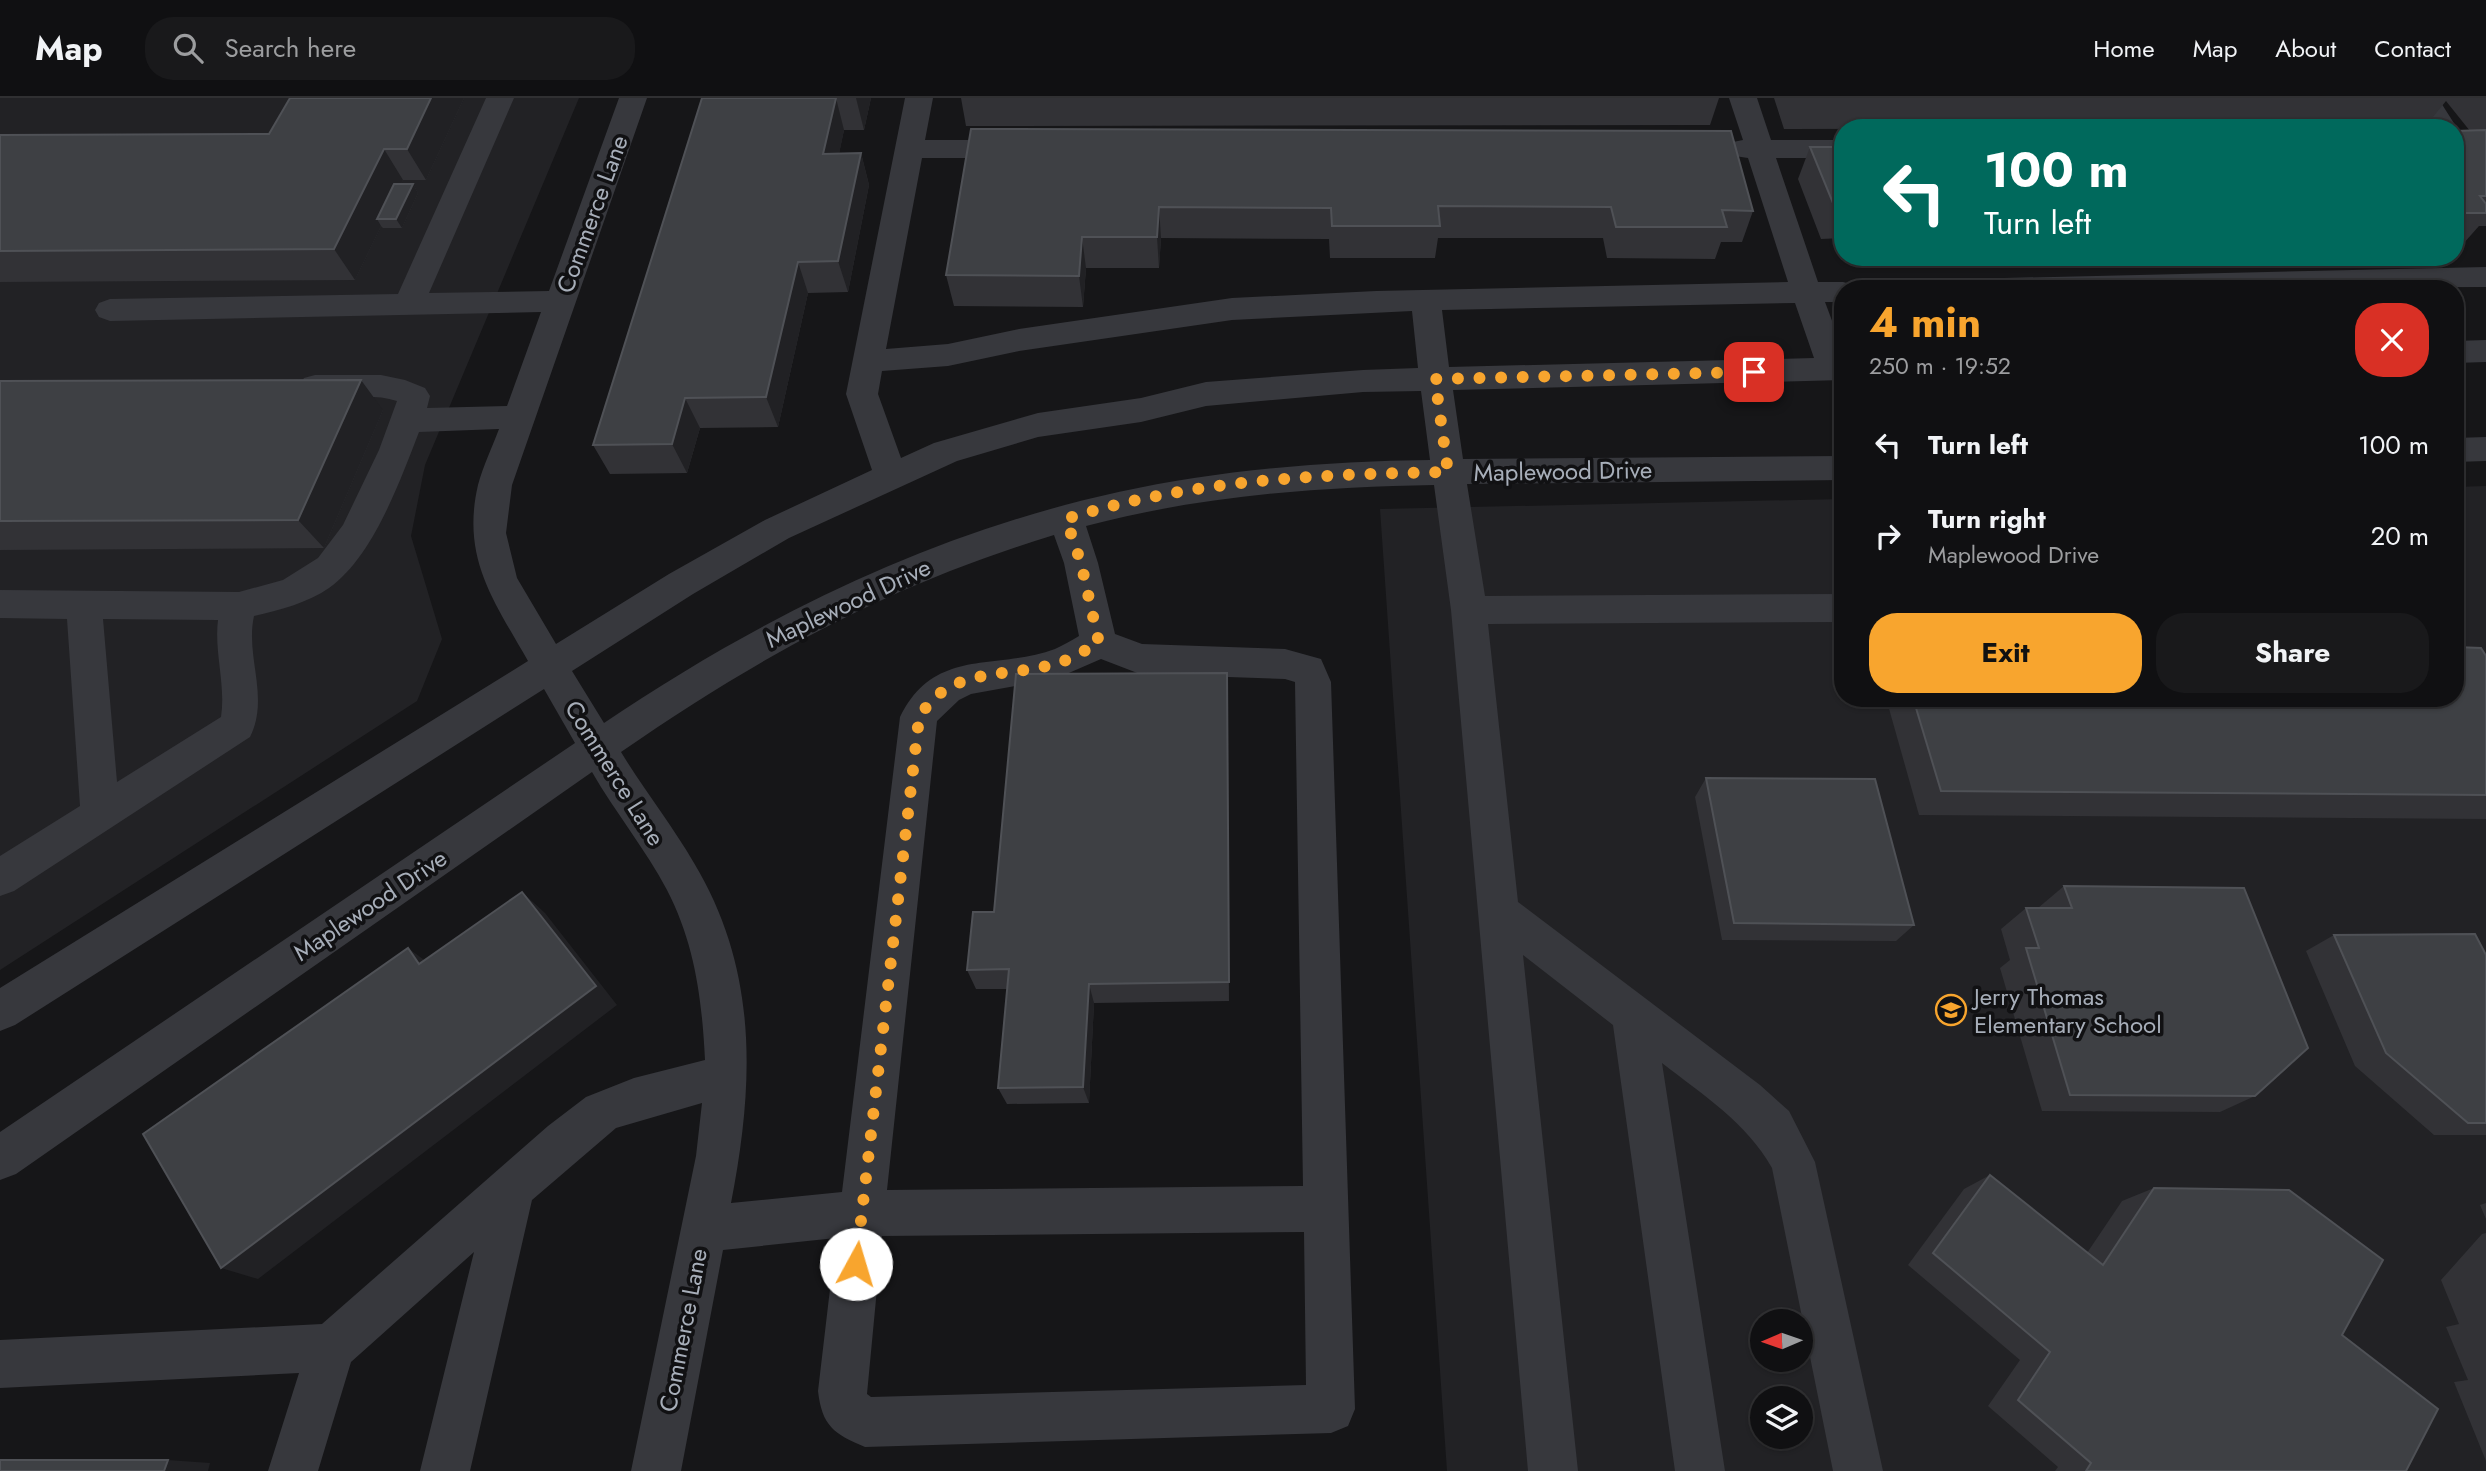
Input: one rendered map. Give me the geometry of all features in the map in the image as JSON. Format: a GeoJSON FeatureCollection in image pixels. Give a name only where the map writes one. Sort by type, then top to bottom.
{"type":"FeatureCollection","features":[{"type":"Feature","properties":{"kind":"street"},"geometry":{"type":"LineString","coordinates":[[408,306],[500,98]]}},
{"type":"Feature","properties":{"kind":"street","name":"Commerce Lane"},"geometry":{"type":"LineString","coordinates":[[633,98],[495,485],[489,533],[499,580],[598,748],[681,877],[708,935],[723,1002],[727,1075],[718,1156],[656,1471]]}},
{"type":"Feature","properties":{"kind":"street"},"geometry":{"type":"LineString","coordinates":[[891,476],[862,394],[919,98]]}},
{"type":"Feature","properties":{"kind":"street"},"geometry":{"type":"LineString","coordinates":[[1743,98],[1806,292],[1834,359]]}},
{"type":"Feature","properties":{"kind":"street"},"geometry":{"type":"LineString","coordinates":[[2424,98],[2438,119]]}},
{"type":"Feature","properties":{"kind":"street"},"geometry":{"type":"LineString","coordinates":[[910,149],[1049,149]]}},
{"type":"Feature","properties":{"kind":"street"},"geometry":{"type":"LineString","coordinates":[[1718,149],[1834,149]]}},
{"type":"Feature","properties":{"kind":"street"},"geometry":{"type":"LineString","coordinates":[[2388,280],[2486,277]]}},
{"type":"Feature","properties":{"kind":"street"},"geometry":{"type":"LineString","coordinates":[[870,361],[948,355],[1019,340],[1232,309],[1426,300],[1834,292]]}},
{"type":"Feature","properties":{"kind":"street"},"geometry":{"type":"LineString","coordinates":[[110,310],[408,306],[561,300]]}},
{"type":"Feature","properties":{"kind":"street"},"geometry":{"type":"LineString","coordinates":[[1426,300],[1469,610],[1553,1471]]}},
{"type":"Feature","properties":{"kind":"street"},"geometry":{"type":"LineString","coordinates":[[2464,352],[2486,351]]}},
{"type":"Feature","properties":{"kind":"street"},"geometry":{"type":"LineString","coordinates":[[0,1011],[681,583],[776,529],[946,452],[1038,425],[1141,410],[1206,394],[1363,381],[1834,369]]}},
{"type":"Feature","properties":{"kind":"street"},"geometry":{"type":"LineString","coordinates":[[0,604],[239,606],[302,588],[323,574],[344,555],[358,532],[409,420],[414,396],[405,389],[276,386]]}},
{"type":"Feature","properties":{"kind":"street"},"geometry":{"type":"LineString","coordinates":[[409,420],[519,417]]}},
{"type":"Feature","properties":{"kind":"street"},"geometry":{"type":"LineString","coordinates":[[2464,450],[2486,449]]}},
{"type":"Feature","properties":{"kind":"street","name":"Maplewood Drive"},"geometry":{"type":"LineString","coordinates":[[0,1158],[691,685],[786,629],[858,593],[967,549],[1148,498],[1258,481],[1368,473],[1834,468]]}},
{"type":"Feature","properties":{"kind":"street"},"geometry":{"type":"LineString","coordinates":[[1066,519],[1081,563],[1099,643]]}},
{"type":"Feature","properties":{"kind":"street"},"geometry":{"type":"LineString","coordinates":[[84,605],[100,814]]}},
{"type":"Feature","properties":{"kind":"street"},"geometry":{"type":"LineString","coordinates":[[0,878],[237,726],[241,715],[233,621],[239,606]]}},
{"type":"Feature","properties":{"kind":"street"},"geometry":{"type":"LineString","coordinates":[[1469,610],[1834,608]]}},
{"type":"Feature","properties":{"kind":"street"},"geometry":{"type":"LineString","coordinates":[[1099,643],[1140,659],[1285,664],[1308,670],[1313,682],[1326,1209],[1331,1409],[865,1422],[844,1408],[842,1391],[919,718],[929,701],[946,687],[977,677],[1057,664],[1099,643]]}},
{"type":"Feature","properties":{"kind":"street"},"geometry":{"type":"LineString","coordinates":[[1499,912],[1745,1100],[1773,1127],[1793,1162],[1858,1471]]}},
{"type":"Feature","properties":{"kind":"street"},"geometry":{"type":"LineString","coordinates":[[1633,1014],[1700,1471]]}},
{"type":"Feature","properties":{"kind":"street"},"geometry":{"type":"LineString","coordinates":[[293,1471],[331,1347],[602,1112],[634,1100],[727,1075]]}},
{"type":"Feature","properties":{"kind":"street"},"geometry":{"type":"LineString","coordinates":[[444,1471],[512,1189]]}},
{"type":"Feature","properties":{"kind":"street"},"geometry":{"type":"LineString","coordinates":[[703,1229],[862,1213],[1326,1209]]}},
{"type":"Feature","properties":{"kind":"street"},"geometry":{"type":"LineString","coordinates":[[0,1364],[331,1347]]}},
{"type":"Feature","properties":{"kind":"shaded area"},"geometry":{"type":"Polygon","coordinates":[[[0,98],[579,98],[425,465],[411,536],[442,639],[417,701],[0,970],[0,98]]]}},
{"type":"Feature","properties":{"kind":"shaded area","name":"Jerry Thomas Elementary School"},"geometry":{"type":"Polygon","coordinates":[[[2486,486],[2486,1471],[1447,1471],[1380,509],[1834,499],[1834,707],[2464,707],[2464,487],[2486,486]]]}},
{"type":"Feature","properties":{"kind":"building"},"geometry":{"type":"Polygon","coordinates":[[[290,98],[431,98],[407,149],[384,149],[334,249],[0,251],[0,135],[269,134],[290,98]]]}},
{"type":"Feature","properties":{"kind":"building"},"geometry":{"type":"Polygon","coordinates":[[[702,98],[836,98],[823,154],[861,153],[838,261],[798,262],[766,397],[685,398],[672,444],[593,445],[702,98]]]}},
{"type":"Feature","properties":{"kind":"building"},"geometry":{"type":"Polygon","coordinates":[[[971,129],[1731,131],[1753,211],[1722,210],[1727,227],[1616,227],[1611,207],[1438,206],[1440,226],[1332,226],[1331,208],[1159,207],[1157,237],[1082,237],[1079,276],[946,275],[971,129]]]}},
{"type":"Feature","properties":{"kind":"building"},"geometry":{"type":"Polygon","coordinates":[[[2486,130],[2486,196],[2480,196],[2486,204],[2486,213],[2464,213],[2464,131],[2486,130]]]}},
{"type":"Feature","properties":{"kind":"building"},"geometry":{"type":"Polygon","coordinates":[[[1810,147],[1834,147],[1834,206],[1810,147]]]}},
{"type":"Feature","properties":{"kind":"building"},"geometry":{"type":"Polygon","coordinates":[[[394,184],[413,184],[396,219],[377,219],[394,184]]]}},
{"type":"Feature","properties":{"kind":"building"},"geometry":{"type":"Polygon","coordinates":[[[361,380],[298,520],[0,521],[0,381],[361,380]]]}},
{"type":"Feature","properties":{"kind":"building"},"geometry":{"type":"Polygon","coordinates":[[[2464,647],[2481,648],[2486,656],[2486,795],[1941,791],[1916,707],[2464,707],[2464,647]]]}},
{"type":"Feature","properties":{"kind":"building"},"geometry":{"type":"Polygon","coordinates":[[[1227,673],[1229,982],[1089,984],[1083,1087],[998,1088],[1009,969],[967,970],[973,912],[994,912],[1016,674],[1227,673]]]}},
{"type":"Feature","properties":{"kind":"building"},"geometry":{"type":"Polygon","coordinates":[[[1706,778],[1875,779],[1914,925],[1734,923],[1706,778]]]}},
{"type":"Feature","properties":{"kind":"building"},"geometry":{"type":"Polygon","coordinates":[[[2064,886],[2244,888],[2308,1048],[2255,1096],[2070,1095],[2026,948],[2039,948],[2026,908],[2072,908],[2064,886]]]}},
{"type":"Feature","properties":{"kind":"building"},"geometry":{"type":"Polygon","coordinates":[[[522,892],[596,986],[221,1268],[143,1134],[408,948],[419,964],[522,892]]]}},
{"type":"Feature","properties":{"kind":"building"},"geometry":{"type":"Polygon","coordinates":[[[2475,934],[2486,955],[2486,1123],[2468,1123],[2386,1053],[2334,935],[2475,934]]]}},
{"type":"Feature","properties":{"kind":"building"},"geometry":{"type":"Polygon","coordinates":[[[1990,1175],[2103,1265],[2154,1188],[2289,1190],[2383,1260],[2342,1335],[2438,1409],[2406,1471],[2086,1471],[2091,1463],[2018,1400],[2050,1352],[1933,1253],[1990,1175]]]}},
{"type":"Feature","properties":{"kind":"building"},"geometry":{"type":"Polygon","coordinates":[[[0,1460],[168,1460],[164,1471],[0,1471],[0,1460]]]}},
{"type":"Feature","properties":{"kind":"place","name":"Jerry Thomas Elementary School"},"geometry":{"type":"Point","coordinates":[1951,1010]}},
{"type":"Feature","properties":{"kind":"route"},"geometry":{"type":"LineString","coordinates":[[856,1264],[919,718],[929,701],[946,687],[977,677],[1057,664],[1099,643],[1081,563],[1066,519],[1148,498],[1258,481],[1368,473],[1448,472],[1435,379],[1754,372]]}}]}
